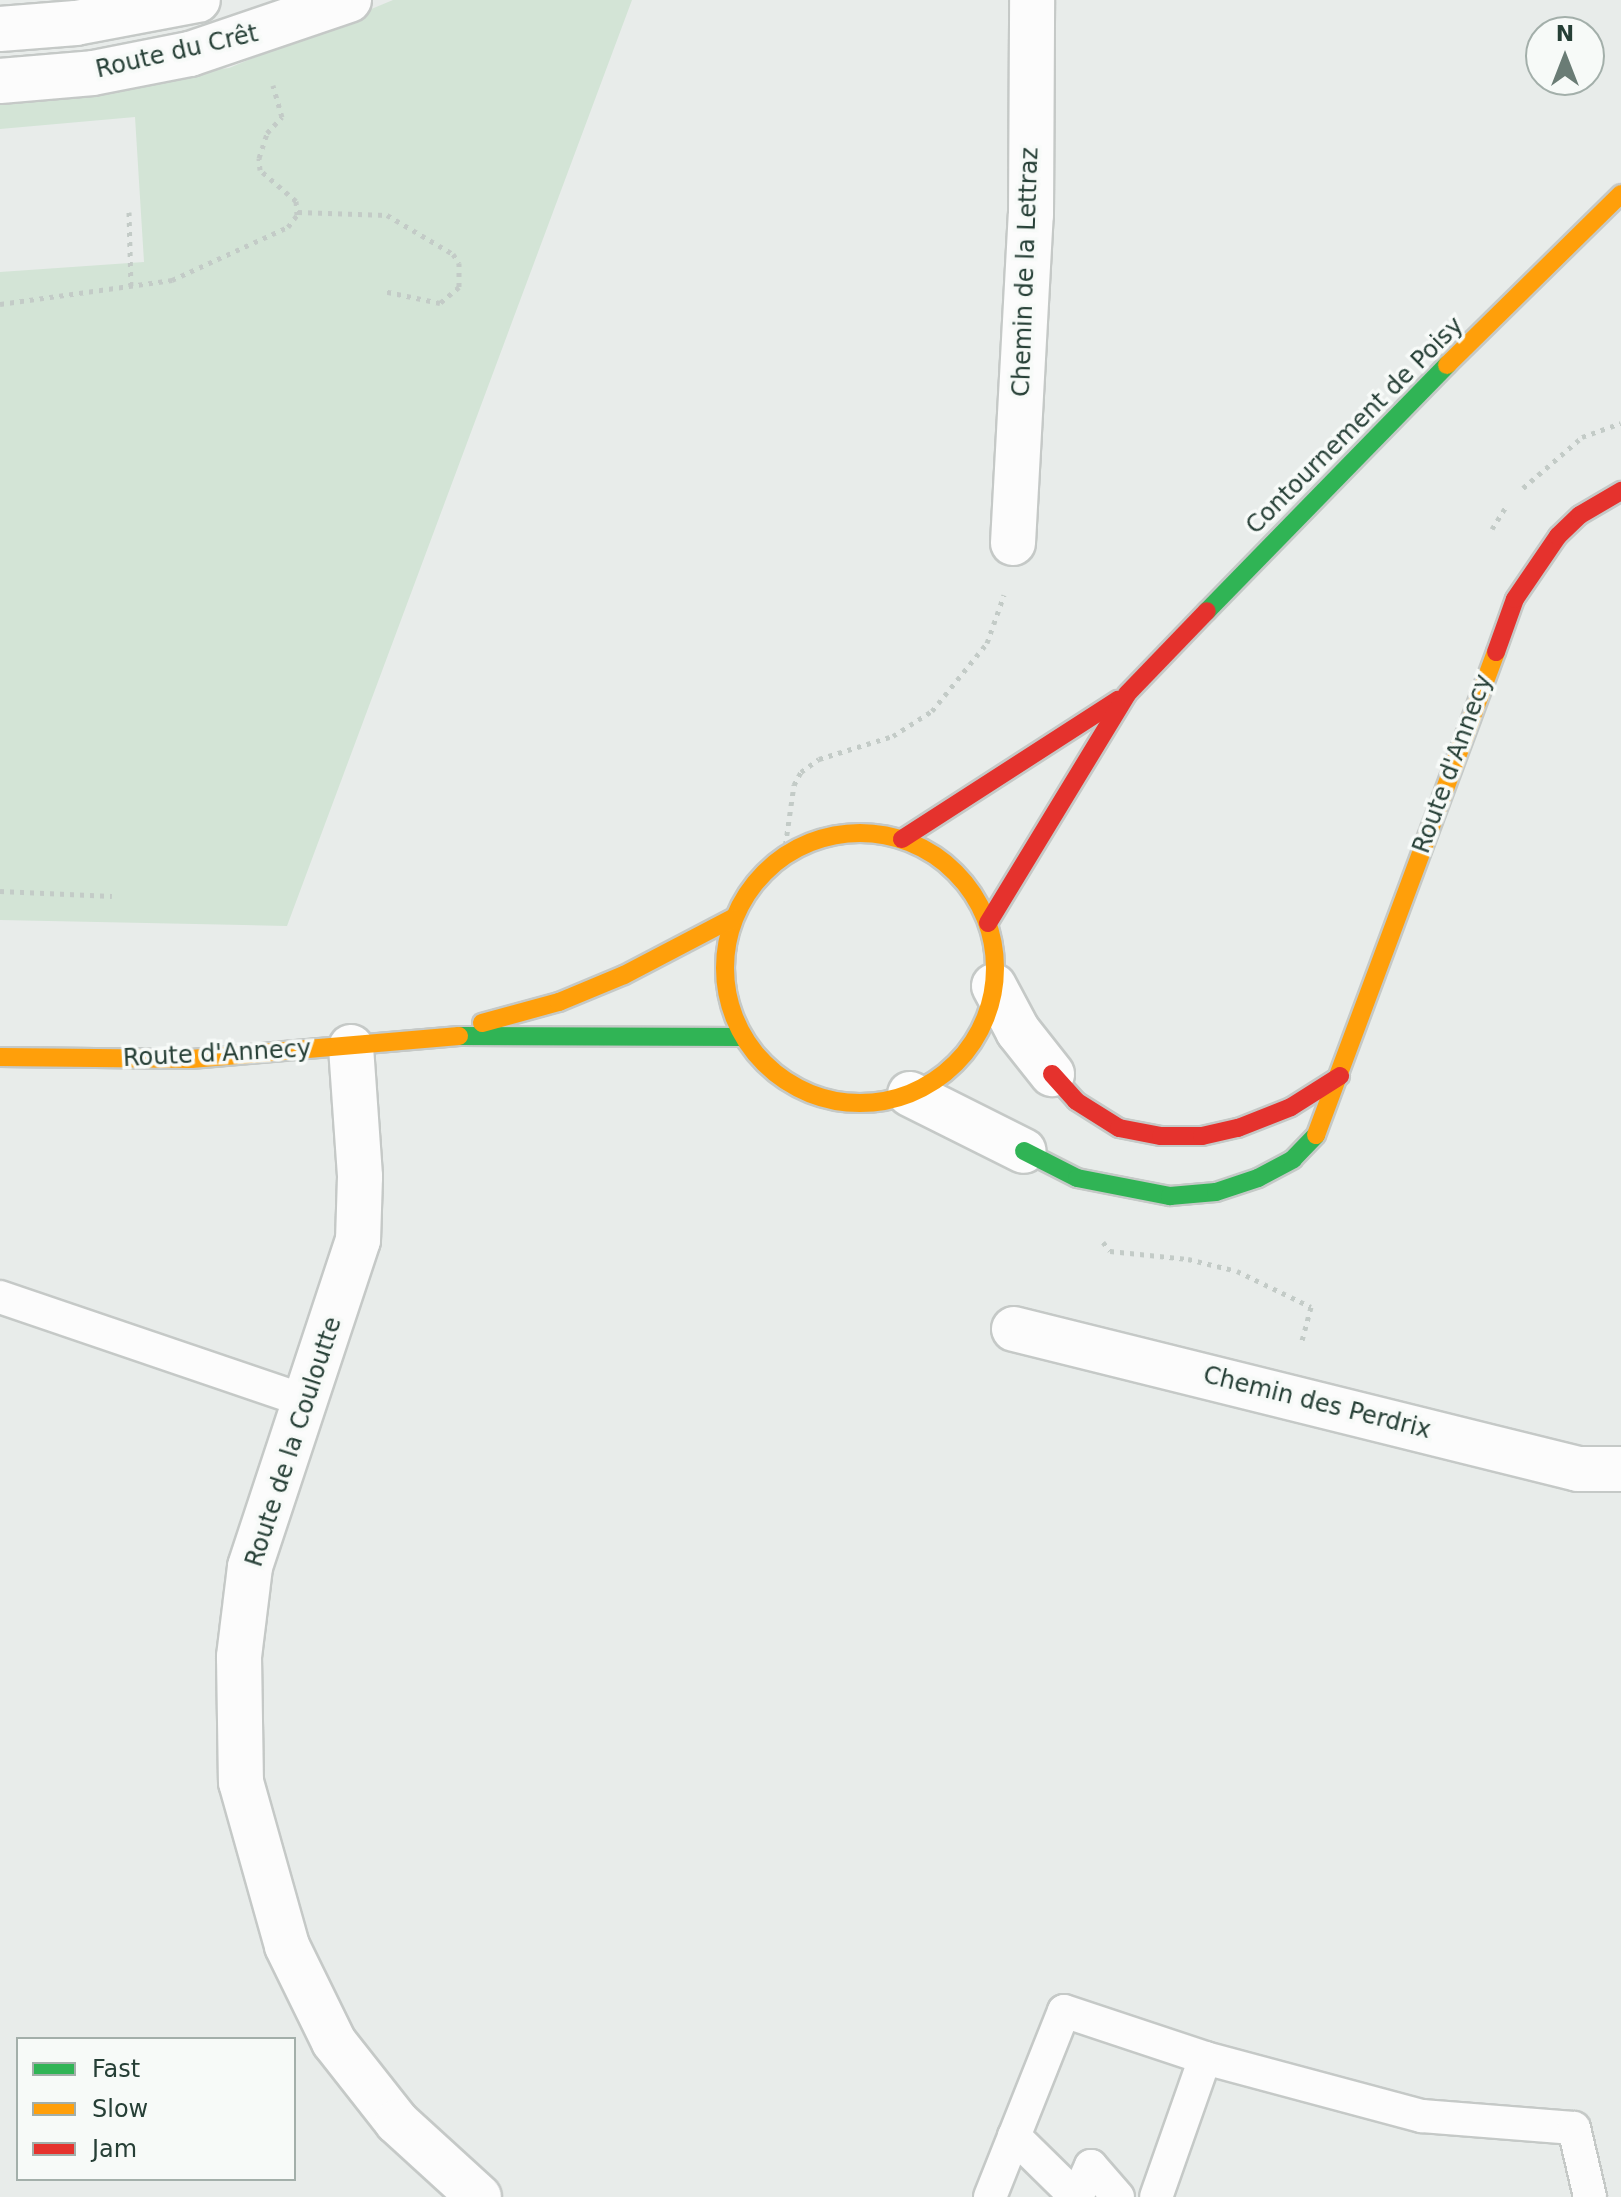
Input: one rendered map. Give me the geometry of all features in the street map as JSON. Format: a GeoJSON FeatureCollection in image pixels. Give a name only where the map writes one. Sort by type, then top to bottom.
{"type":"FeatureCollection","features":[{"type":"Feature","properties":{"kind":"main road","name":"Contournement de Poisy"},"geometry":{"type":"LineString","coordinates":[[988,923],[1127,694],[1409,403],[1621,194]]}},
{"type":"Feature","properties":{"kind":"main road","name":"Route d'Annecy"},"geometry":{"type":"LineString","coordinates":[[1024,1151],[1077,1178],[1127,1191],[1170,1196],[1216,1192],[1293,1159],[1317,1134],[1515,599],[1558,536],[1580,515],[1621,491]]}},
{"type":"Feature","properties":{"kind":"main road","name":"Contournement de Poisy"},"geometry":{"type":"LineString","coordinates":[[902,839],[1127,694]]}},
{"type":"Feature","properties":{"kind":"main road"},"geometry":{"type":"LineString","coordinates":[[861,832],[902,839],[939,856],[968,886],[988,923],[997,966],[991,1009],[971,1048],[941,1079],[910,1094],[855,1105],[810,1096],[771,1072],[742,1037],[726,998],[723,958],[733,918],[753,882],[784,855],[820,838],[861,832]]}},
{"type":"Feature","properties":{"kind":"main road","name":"Route d'Annecy"},"geometry":{"type":"LineString","coordinates":[[0,1057],[191,1059],[351,1047],[433,1036],[559,1002],[624,975],[733,918]]}},
{"type":"Feature","properties":{"kind":"main road","name":"Route d'Annecy"},"geometry":{"type":"LineString","coordinates":[[433,1036],[742,1037]]}},
{"type":"Feature","properties":{"kind":"main road"},"geometry":{"type":"LineString","coordinates":[[1052,1074],[1076,1101],[1119,1128],[1161,1136],[1202,1136],[1238,1128],[1291,1107],[1340,1076]]}},
{"type":"Feature","properties":{"kind":"street","name":"Route du Crêt"},"geometry":{"type":"LineString","coordinates":[[0,29],[91,20],[198,0]]}},
{"type":"Feature","properties":{"kind":"street","name":"Route du Crêt"},"geometry":{"type":"LineString","coordinates":[[0,81],[93,73],[190,54],[349,0]]}},
{"type":"Feature","properties":{"kind":"street","name":"Chemin de la Lettraz"},"geometry":{"type":"LineString","coordinates":[[1013,543],[1029,284],[1032,0]]}},
{"type":"Feature","properties":{"kind":"street"},"geometry":{"type":"LineString","coordinates":[[994,986],[1018,1031],[1052,1074]]}},
{"type":"Feature","properties":{"kind":"street","name":"Route de la Couloutte"},"geometry":{"type":"LineString","coordinates":[[351,1047],[360,1177],[358,1240],[250,1567],[239,1657],[241,1782],[287,1946],[334,2042],[397,2122],[479,2197]]}},
{"type":"Feature","properties":{"kind":"street","name":"Route d'Annecy"},"geometry":{"type":"LineString","coordinates":[[910,1094],[1024,1151]]}},
{"type":"Feature","properties":{"kind":"street","name":"Chemin des Perdrix"},"geometry":{"type":"LineString","coordinates":[[1014,1329],[1289,1394],[1578,1469],[1621,1469]]}},
{"type":"Feature","properties":{"kind":"lane"},"geometry":{"type":"LineString","coordinates":[[0,1297],[306,1401]]}},
{"type":"Feature","properties":{"kind":"lane"},"geometry":{"type":"LineString","coordinates":[[990,2197],[1064,2011],[1205,2058],[1422,2116],[1574,2128],[1590,2197]]}},
{"type":"Feature","properties":{"kind":"lane"},"geometry":{"type":"LineString","coordinates":[[1156,2197],[1205,2058]]}},
{"type":"Feature","properties":{"kind":"lane"},"geometry":{"type":"LineString","coordinates":[[1014,2136],[1076,2197],[1091,2166],[1118,2197]]}},
{"type":"Feature","properties":{"kind":"path"},"geometry":{"type":"LineString","coordinates":[[269,73],[282,117],[260,147],[260,170],[291,194],[298,212]]}},
{"type":"Feature","properties":{"kind":"path"},"geometry":{"type":"LineString","coordinates":[[129,212],[131,289]]}},
{"type":"Feature","properties":{"kind":"path"},"geometry":{"type":"LineString","coordinates":[[0,304],[131,289],[180,277],[279,233],[298,212],[387,215],[453,254],[459,263],[459,287],[440,303],[383,291]]}},
{"type":"Feature","properties":{"kind":"path"},"geometry":{"type":"LineString","coordinates":[[1490,533],[1536,473],[1582,437],[1621,423]]}},
{"type":"Feature","properties":{"kind":"path"},"geometry":{"type":"LineString","coordinates":[[784,855],[794,785],[801,772],[819,759],[893,736],[953,691],[987,643],[1002,604],[1013,543]]}},
{"type":"Feature","properties":{"kind":"path"},"geometry":{"type":"LineString","coordinates":[[0,891],[112,896]]}},
{"type":"Feature","properties":{"kind":"path"},"geometry":{"type":"LineString","coordinates":[[1098,1233],[1110,1251],[1188,1259],[1237,1271],[1311,1307],[1289,1394]]}},
{"type":"Feature","properties":{"kind":"green space"},"geometry":{"type":"Polygon","coordinates":[[[393,0],[632,0],[287,926],[0,920],[0,272],[144,262],[135,117],[0,129],[0,96],[229,68],[393,0]]]}},
{"type":"Feature","properties":{"kind":"traffic: fast"},"geometry":{"type":"LineString","coordinates":[[1207,611],[1447,365]]}},
{"type":"Feature","properties":{"kind":"traffic: fast"},"geometry":{"type":"LineString","coordinates":[[459,1036],[742,1037]]}},
{"type":"Feature","properties":{"kind":"traffic: fast"},"geometry":{"type":"LineString","coordinates":[[1024,1151],[1077,1178],[1170,1196],[1216,1192],[1258,1178],[1293,1159],[1316,1135]]}},
{"type":"Feature","properties":{"kind":"traffic: slow"},"geometry":{"type":"LineString","coordinates":[[1447,365],[1621,194]]}},
{"type":"Feature","properties":{"kind":"traffic: slow"},"geometry":{"type":"LineString","coordinates":[[1316,1135],[1496,652]]}},
{"type":"Feature","properties":{"kind":"traffic: slow"},"geometry":{"type":"LineString","coordinates":[[847,833],[873,833],[912,843],[935,855],[956,872],[973,893],[985,916],[993,942],[995,968],[993,994],[985,1020],[973,1043],[956,1064],[935,1081],[899,1098],[873,1103],[847,1103],[821,1098],[796,1087],[774,1073],[755,1054],[730,1007],[725,981],[725,955],[730,929],[741,904],[755,882],[774,863],[821,838],[847,833]]}},
{"type":"Feature","properties":{"kind":"traffic: slow"},"geometry":{"type":"LineString","coordinates":[[482,1023],[559,1002],[624,975],[733,918]]}},
{"type":"Feature","properties":{"kind":"traffic: slow"},"geometry":{"type":"LineString","coordinates":[[0,1057],[191,1059],[459,1036]]}},
{"type":"Feature","properties":{"kind":"traffic: jam"},"geometry":{"type":"LineString","coordinates":[[1496,652],[1515,599],[1558,536],[1580,515],[1621,491]]}},
{"type":"Feature","properties":{"kind":"traffic: jam"},"geometry":{"type":"LineString","coordinates":[[988,923],[1127,694],[1207,611]]}},
{"type":"Feature","properties":{"kind":"traffic: jam"},"geometry":{"type":"LineString","coordinates":[[902,839],[1118,700]]}},
{"type":"Feature","properties":{"kind":"traffic: jam"},"geometry":{"type":"LineString","coordinates":[[1052,1074],[1076,1101],[1119,1128],[1161,1136],[1202,1136],[1238,1128],[1291,1107],[1340,1076]]}}]}
